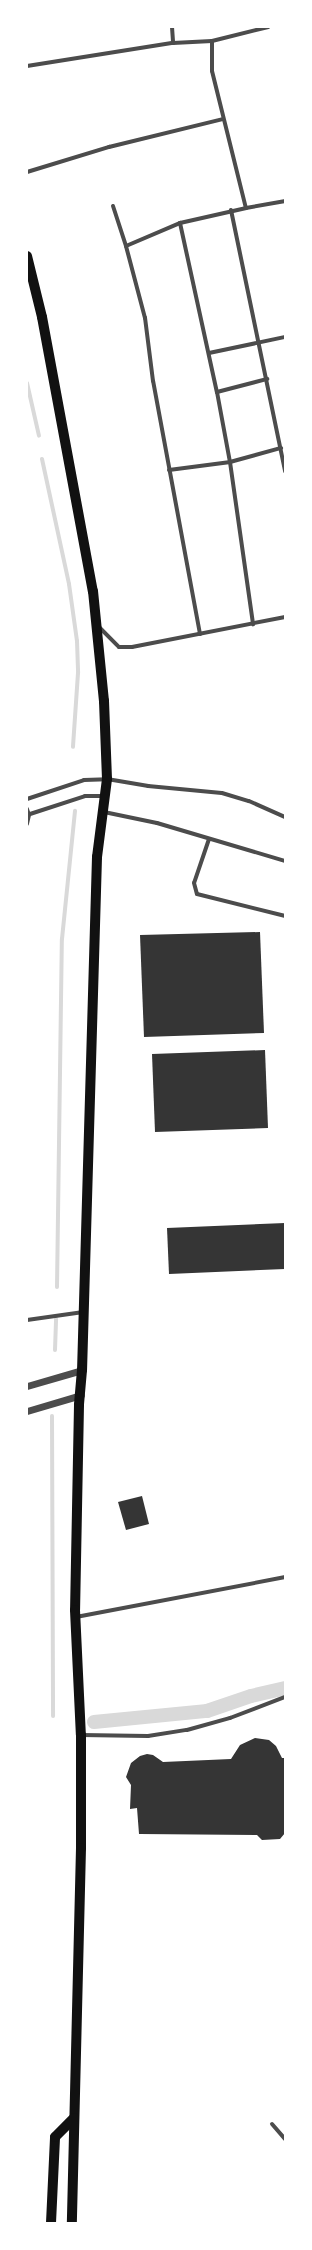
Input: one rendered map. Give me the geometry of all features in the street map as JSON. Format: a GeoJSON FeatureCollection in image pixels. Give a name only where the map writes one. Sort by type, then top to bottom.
{"type":"FeatureCollection","features":[{"type":"Feature","properties":{"kind":"main road"},"geometry":{"type":"LineString","coordinates":[[27,256],[44,325],[93,590],[104,701],[107,779],[104,812],[97,857],[95,895],[75,1617],[79,1686],[81,1848],[72,2223]]}},
{"type":"Feature","properties":{"kind":"main road"},"geometry":{"type":"LineString","coordinates":[[51,2223],[56,2136],[74,2118]]}},
{"type":"Feature","properties":{"kind":"street"},"geometry":{"type":"LineString","coordinates":[[172,27],[174,43]]}},
{"type":"Feature","properties":{"kind":"street"},"geometry":{"type":"LineString","coordinates":[[27,66],[174,43],[212,41],[268,27]]}},
{"type":"Feature","properties":{"kind":"street"},"geometry":{"type":"LineString","coordinates":[[212,41],[212,71],[246,208]]}},
{"type":"Feature","properties":{"kind":"street"},"geometry":{"type":"LineString","coordinates":[[27,172],[109,147],[223,120]]}},
{"type":"Feature","properties":{"kind":"street"},"geometry":{"type":"LineString","coordinates":[[126,246],[180,223],[231,210],[285,200]]}},
{"type":"Feature","properties":{"kind":"street"},"geometry":{"type":"LineString","coordinates":[[113,206],[126,246],[145,318],[153,380],[200,634]]}},
{"type":"Feature","properties":{"kind":"street"},"geometry":{"type":"LineString","coordinates":[[231,210],[260,342],[285,471]]}},
{"type":"Feature","properties":{"kind":"street"},"geometry":{"type":"LineString","coordinates":[[180,223],[209,353],[230,462],[253,624]]}},
{"type":"Feature","properties":{"kind":"street"},"geometry":{"type":"LineString","coordinates":[[209,353],[285,337]]}},
{"type":"Feature","properties":{"kind":"street"},"geometry":{"type":"LineString","coordinates":[[217,392],[267,379]]}},
{"type":"Feature","properties":{"kind":"street"},"geometry":{"type":"LineString","coordinates":[[280,440],[285,438]]}},
{"type":"Feature","properties":{"kind":"street"},"geometry":{"type":"LineString","coordinates":[[169,470],[230,462],[281,448]]}},
{"type":"Feature","properties":{"kind":"street"},"geometry":{"type":"LineString","coordinates":[[96,624],[119,648],[153,644],[285,617]]}},
{"type":"Feature","properties":{"kind":"street"},"geometry":{"type":"LineString","coordinates":[[27,799],[84,780],[107,779],[148,786],[222,793],[249,801],[285,817]]}},
{"type":"Feature","properties":{"kind":"street"},"geometry":{"type":"LineString","coordinates":[[28,815],[85,796],[106,796]]}},
{"type":"Feature","properties":{"kind":"street"},"geometry":{"type":"LineString","coordinates":[[27,809],[27,824]]}},
{"type":"Feature","properties":{"kind":"street"},"geometry":{"type":"LineString","coordinates":[[104,812],[142,820],[285,861]]}},
{"type":"Feature","properties":{"kind":"street"},"geometry":{"type":"LineString","coordinates":[[209,840],[194,883],[197,894],[285,916]]}},
{"type":"Feature","properties":{"kind":"street"},"geometry":{"type":"LineString","coordinates":[[27,1320],[83,1312]]}},
{"type":"Feature","properties":{"kind":"street"},"geometry":{"type":"LineString","coordinates":[[27,1386],[82,1370]]}},
{"type":"Feature","properties":{"kind":"street"},"geometry":{"type":"LineString","coordinates":[[27,1411],[81,1395]]}},
{"type":"Feature","properties":{"kind":"street"},"geometry":{"type":"LineString","coordinates":[[75,1617],[285,1576]]}},
{"type":"Feature","properties":{"kind":"street"},"geometry":{"type":"LineString","coordinates":[[80,1730],[148,1736],[187,1730],[230,1718],[285,1697]]}},
{"type":"Feature","properties":{"kind":"street"},"geometry":{"type":"LineString","coordinates":[[272,2124],[285,2139]]}},
{"type":"Feature","properties":{"kind":"building"},"geometry":{"type":"Polygon","coordinates":[[[260,932],[264,1033],[144,1037],[140,935],[260,932]]]}},
{"type":"Feature","properties":{"kind":"building"},"geometry":{"type":"Polygon","coordinates":[[[265,1050],[268,1128],[155,1132],[152,1054],[265,1050]]]}},
{"type":"Feature","properties":{"kind":"building"},"geometry":{"type":"Polygon","coordinates":[[[285,1223],[285,1269],[169,1274],[167,1228],[285,1223]]]}},
{"type":"Feature","properties":{"kind":"building"},"geometry":{"type":"Polygon","coordinates":[[[142,1496],[149,1524],[126,1530],[118,1502],[142,1496]]]}},
{"type":"Feature","properties":{"kind":"building"},"geometry":{"type":"Polygon","coordinates":[[[255,1738],[269,1740],[276,1746],[282,1758],[285,1758],[285,1833],[280,1839],[262,1840],[257,1835],[139,1834],[137,1808],[130,1809],[131,1785],[126,1777],[131,1763],[140,1756],[147,1754],[153,1755],[163,1762],[231,1759],[240,1745],[255,1738]]]}},
{"type":"Feature","properties":{"kind":"waterway"},"geometry":{"type":"LineString","coordinates":[[27,383],[39,436]]}},
{"type":"Feature","properties":{"kind":"waterway"},"geometry":{"type":"LineString","coordinates":[[42,459],[69,584],[77,641],[78,673],[73,747]]}},
{"type":"Feature","properties":{"kind":"waterway"},"geometry":{"type":"LineString","coordinates":[[57,1287],[62,939],[75,811]]}},
{"type":"Feature","properties":{"kind":"waterway"},"geometry":{"type":"LineString","coordinates":[[55,1350],[56,1319]]}},
{"type":"Feature","properties":{"kind":"waterway"},"geometry":{"type":"LineString","coordinates":[[52,1416],[53,1716]]}},
{"type":"Feature","properties":{"kind":"waterway"},"geometry":{"type":"LineString","coordinates":[[94,1722],[207,1711],[251,1696],[285,1688]]}}]}
